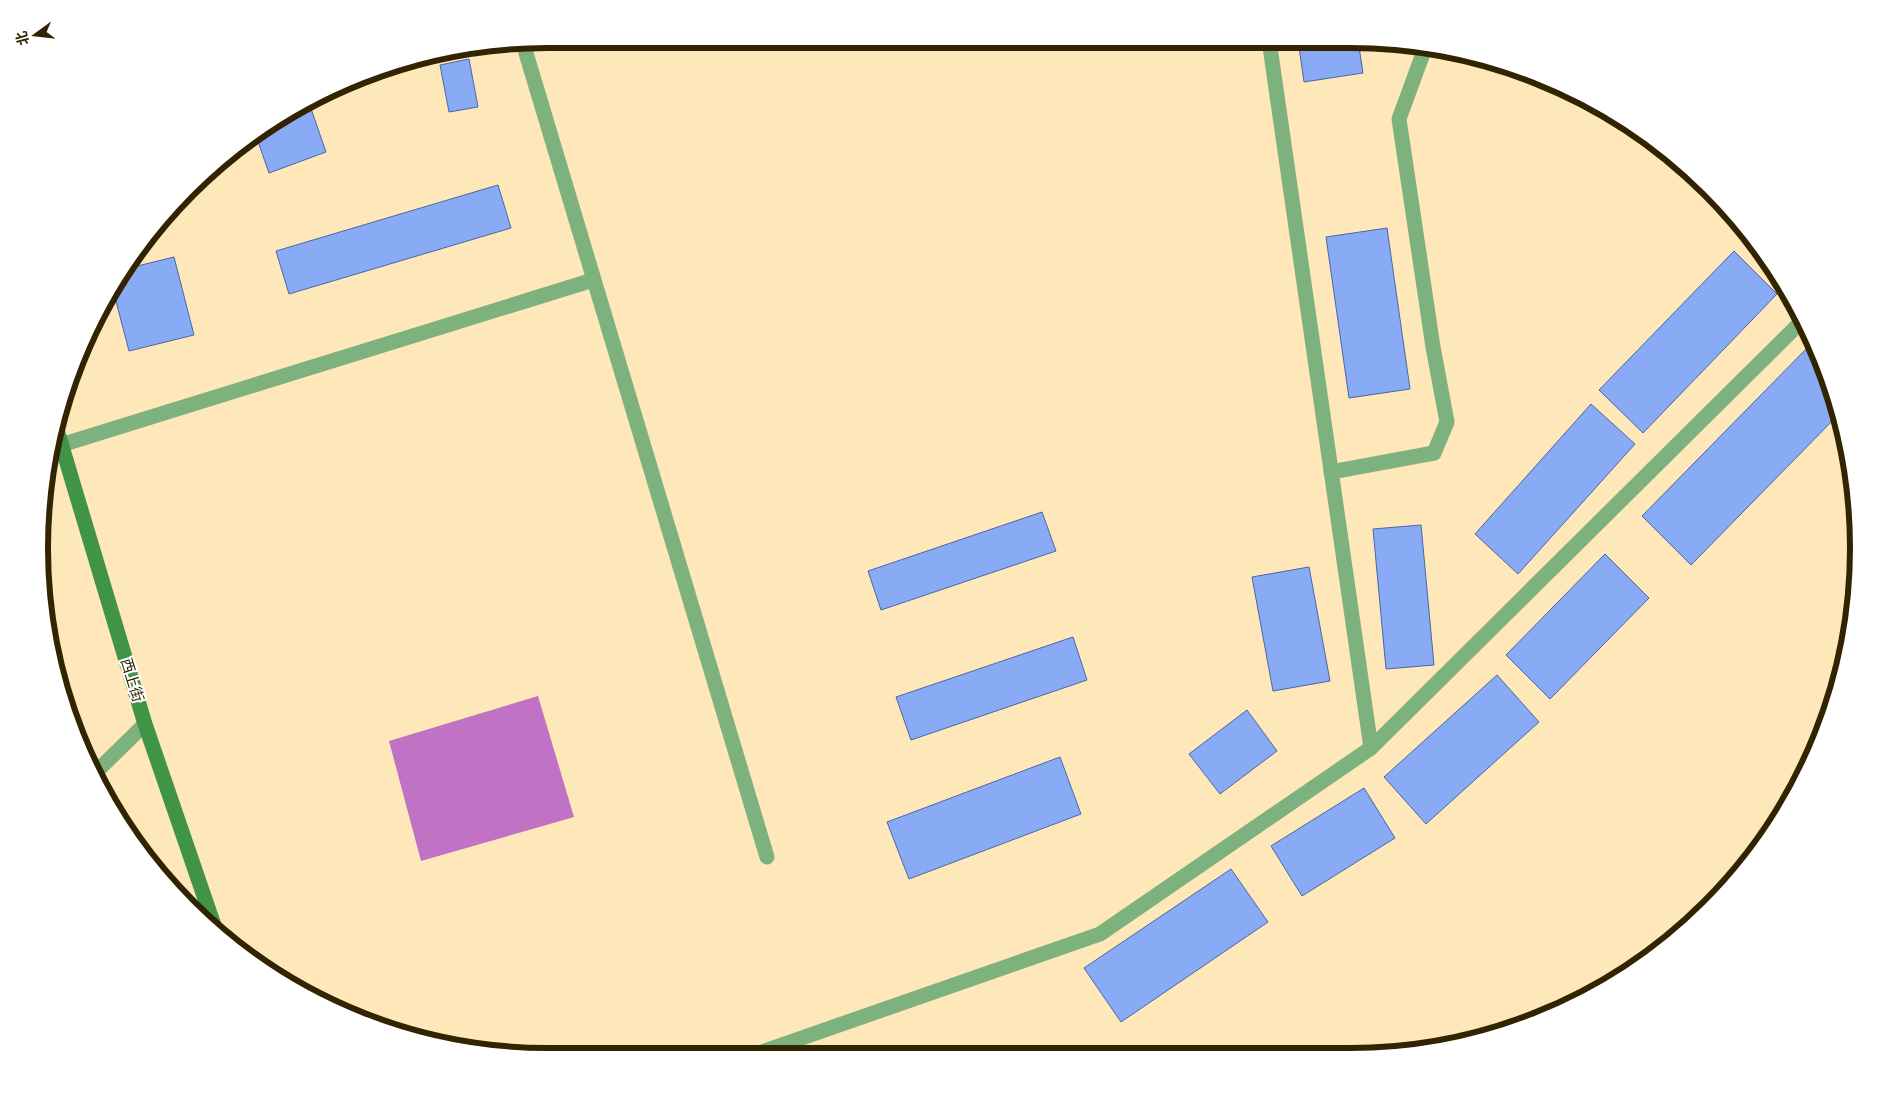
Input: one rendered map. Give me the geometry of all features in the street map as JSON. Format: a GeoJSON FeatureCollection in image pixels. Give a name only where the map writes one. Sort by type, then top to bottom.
{"type":"FeatureCollection","features":[{"type":"Feature","properties":{"kind":"street"},"geometry":{"type":"LineString","coordinates":[[1269,48],[1371,748]]}},
{"type":"Feature","properties":{"kind":"street"},"geometry":{"type":"LineString","coordinates":[[525,49],[767,857]]}},
{"type":"Feature","properties":{"kind":"street"},"geometry":{"type":"LineString","coordinates":[[1331,472],[1434,454],[1447,422],[1433,347],[1399,119],[1423,53]]}},
{"type":"Feature","properties":{"kind":"street"},"geometry":{"type":"LineString","coordinates":[[62,445],[593,280]]}},
{"type":"Feature","properties":{"kind":"street"},"geometry":{"type":"LineString","coordinates":[[773,1048],[1100,934],[1371,748],[1798,325]]}},
{"type":"Feature","properties":{"kind":"street","name":"西上街"},"geometry":{"type":"LineString","coordinates":[[60,438],[145,724],[212,918]]}},
{"type":"Feature","properties":{"kind":"street"},"geometry":{"type":"LineString","coordinates":[[99,769],[145,724]]}},
{"type":"Feature","properties":{"kind":"shaded area"},"geometry":{"type":"Polygon","coordinates":[[[538,696],[574,817],[421,861],[389,741],[538,696]]]}},
{"type":"Feature","properties":{"kind":"building"},"geometry":{"type":"Polygon","coordinates":[[[1299,48],[1359,48],[1363,73],[1304,82],[1299,48]]]}},
{"type":"Feature","properties":{"kind":"building"},"geometry":{"type":"Polygon","coordinates":[[[469,59],[478,107],[449,112],[440,65],[469,59]]]}},
{"type":"Feature","properties":{"kind":"building"},"geometry":{"type":"Polygon","coordinates":[[[310,107],[326,152],[269,173],[258,141],[310,107]]]}},
{"type":"Feature","properties":{"kind":"building"},"geometry":{"type":"Polygon","coordinates":[[[498,185],[511,228],[289,294],[276,251],[498,185]]]}},
{"type":"Feature","properties":{"kind":"building"},"geometry":{"type":"Polygon","coordinates":[[[1387,228],[1410,389],[1349,398],[1326,237],[1387,228]]]}},
{"type":"Feature","properties":{"kind":"building"},"geometry":{"type":"Polygon","coordinates":[[[1734,251],[1777,294],[1643,433],[1599,390],[1734,251]]]}},
{"type":"Feature","properties":{"kind":"building"},"geometry":{"type":"Polygon","coordinates":[[[174,257],[194,335],[129,351],[115,296],[134,267],[174,257]]]}},
{"type":"Feature","properties":{"kind":"building"},"geometry":{"type":"Polygon","coordinates":[[[1808,347],[1824,387],[1833,420],[1691,565],[1642,516],[1808,347]]]}},
{"type":"Feature","properties":{"kind":"building"},"geometry":{"type":"Polygon","coordinates":[[[1591,404],[1635,444],[1518,574],[1475,534],[1591,404]]]}},
{"type":"Feature","properties":{"kind":"building"},"geometry":{"type":"Polygon","coordinates":[[[1042,512],[1056,551],[881,610],[868,571],[1042,512]]]}},
{"type":"Feature","properties":{"kind":"building"},"geometry":{"type":"Polygon","coordinates":[[[1421,525],[1434,665],[1386,669],[1373,529],[1421,525]]]}},
{"type":"Feature","properties":{"kind":"building"},"geometry":{"type":"Polygon","coordinates":[[[1605,554],[1649,598],[1550,699],[1506,655],[1605,554]]]}},
{"type":"Feature","properties":{"kind":"building"},"geometry":{"type":"Polygon","coordinates":[[[1309,567],[1330,681],[1273,691],[1252,577],[1309,567]]]}},
{"type":"Feature","properties":{"kind":"building"},"geometry":{"type":"Polygon","coordinates":[[[1073,637],[1087,680],[911,740],[896,697],[1073,637]]]}},
{"type":"Feature","properties":{"kind":"building"},"geometry":{"type":"Polygon","coordinates":[[[1497,675],[1539,722],[1426,824],[1384,777],[1497,675]]]}},
{"type":"Feature","properties":{"kind":"building"},"geometry":{"type":"Polygon","coordinates":[[[1247,710],[1277,751],[1220,794],[1189,754],[1247,710]]]}},
{"type":"Feature","properties":{"kind":"building"},"geometry":{"type":"Polygon","coordinates":[[[1060,757],[1081,814],[909,879],[887,822],[1060,757]]]}},
{"type":"Feature","properties":{"kind":"building"},"geometry":{"type":"Polygon","coordinates":[[[1364,788],[1395,838],[1302,896],[1271,846],[1364,788]]]}},
{"type":"Feature","properties":{"kind":"building"},"geometry":{"type":"Polygon","coordinates":[[[1231,869],[1268,922],[1121,1022],[1084,968],[1231,869]]]}}]}
